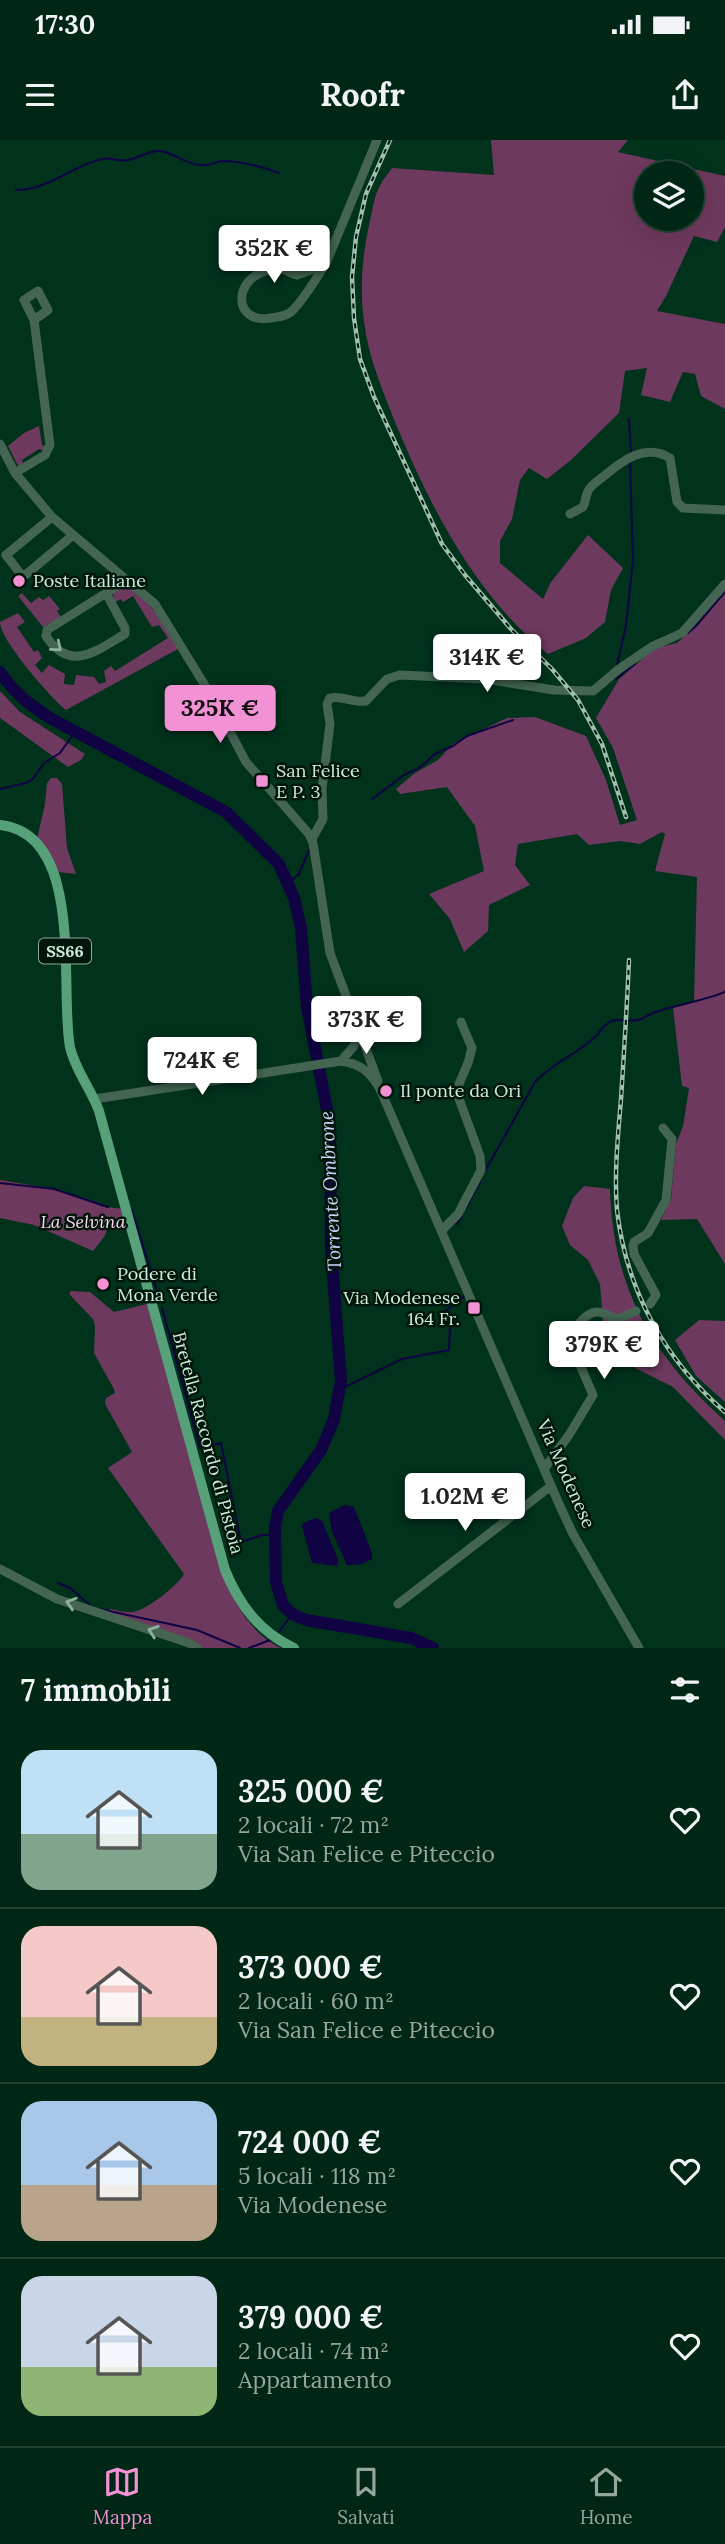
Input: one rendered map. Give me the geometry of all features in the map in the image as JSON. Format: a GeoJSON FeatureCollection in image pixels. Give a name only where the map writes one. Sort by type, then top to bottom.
{"type":"FeatureCollection","features":[{"type":"Feature","properties":{"kind":"main road","name":"SS66"},"geometry":{"type":"LineString","coordinates":[[0,825],[10,826],[34,842],[47,860],[56,881],[64,923],[70,1048],[77,1069],[95,1099]]}},
{"type":"Feature","properties":{"kind":"main road","name":"Bretella Raccordo di Pistoia"},"geometry":{"type":"LineString","coordinates":[[95,1099],[225,1570],[236,1595],[253,1619],[277,1644],[294,1648]]}},
{"type":"Feature","properties":{"kind":"street"},"geometry":{"type":"LineString","coordinates":[[325,265],[297,275],[282,269],[255,274],[244,286],[242,302],[245,311],[250,317],[260,319],[286,315],[292,311],[325,265],[377,140]]}},
{"type":"Feature","properties":{"kind":"street"},"geometry":{"type":"LineString","coordinates":[[15,473],[45,455],[50,445],[34,320]]}},
{"type":"Feature","properties":{"kind":"street"},"geometry":{"type":"LineString","coordinates":[[0,444],[15,473],[52,517],[149,598],[161,613],[209,692],[246,762],[312,839],[323,818],[322,789],[330,724],[327,704],[330,698],[366,701],[387,678],[405,675],[485,679],[554,690],[593,691],[653,646],[682,633],[725,584]]}},
{"type":"Feature","properties":{"kind":"street"},"geometry":{"type":"LineString","coordinates":[[570,514],[583,508],[588,492],[600,479],[623,460],[643,453],[662,453],[670,458],[677,502],[683,508],[725,510]]}},
{"type":"Feature","properties":{"kind":"street"},"geometry":{"type":"LineString","coordinates":[[52,517],[6,555],[23,577],[72,536]]}},
{"type":"Feature","properties":{"kind":"street"},"geometry":{"type":"LineString","coordinates":[[106,593],[126,630],[125,634],[86,656],[67,655],[55,648],[46,635],[47,629],[127,580]]}},
{"type":"Feature","properties":{"kind":"street","name":"Via Modenese"},"geometry":{"type":"LineString","coordinates":[[312,839],[331,953],[379,1086],[573,1534],[639,1648]]}},
{"type":"Feature","properties":{"kind":"street"},"geometry":{"type":"LineString","coordinates":[[442,1231],[458,1214],[481,1170],[480,1156],[458,1096],[459,1084],[472,1048],[461,1022]]}},
{"type":"Feature","properties":{"kind":"street"},"geometry":{"type":"LineString","coordinates":[[337,1061],[354,1046],[361,1030]]}},
{"type":"Feature","properties":{"kind":"street"},"geometry":{"type":"LineString","coordinates":[[95,1099],[337,1061],[363,1067],[379,1086]]}},
{"type":"Feature","properties":{"kind":"street"},"geometry":{"type":"LineString","coordinates":[[650,1304],[656,1295],[634,1254],[633,1246],[648,1233],[666,1200],[672,1139],[663,1128]]}},
{"type":"Feature","properties":{"kind":"street"},"geometry":{"type":"LineString","coordinates":[[544,1469],[593,1395],[578,1358],[566,1344],[567,1340],[583,1319],[592,1313],[601,1312],[619,1319],[636,1311]]}},
{"type":"Feature","properties":{"kind":"street"},"geometry":{"type":"LineString","coordinates":[[398,1604],[551,1486]]}},
{"type":"Feature","properties":{"kind":"street"},"geometry":{"type":"LineString","coordinates":[[0,1569],[57,1599],[197,1648]]}},
{"type":"Feature","properties":{"kind":"green space"},"geometry":{"type":"Polygon","coordinates":[[[491,140],[628,140],[618,152],[658,161],[634,161],[634,231],[704,231],[704,171],[725,176],[725,227],[717,242],[694,236],[657,311],[725,324],[725,409],[701,396],[695,374],[683,372],[670,402],[641,395],[647,368],[625,371],[619,413],[571,460],[547,479],[529,468],[520,480],[512,519],[500,541],[500,563],[543,599],[551,582],[588,535],[623,568],[611,590],[605,622],[586,638],[548,654],[498,605],[457,548],[423,486],[372,360],[363,308],[364,255],[377,193],[392,168],[494,175],[491,140]]]}},
{"type":"Feature","properties":{"kind":"green space"},"geometry":{"type":"Polygon","coordinates":[[[39,426],[42,445],[47,447],[45,451],[39,449],[22,460],[23,464],[18,466],[8,446],[24,433],[39,426]]]}},
{"type":"Feature","properties":{"kind":"green space"},"geometry":{"type":"Polygon","coordinates":[[[122,587],[131,589],[147,602],[178,649],[66,710],[17,655],[0,622],[18,613],[25,622],[17,627],[34,652],[38,650],[42,658],[35,665],[42,673],[49,665],[65,674],[64,684],[74,685],[76,675],[94,677],[99,684],[106,682],[104,671],[111,666],[115,671],[168,638],[159,625],[152,627],[133,596],[123,602],[121,599],[115,602],[113,594],[122,587]]]}},
{"type":"Feature","properties":{"kind":"green space"},"geometry":{"type":"Polygon","coordinates":[[[725,590],[725,1264],[697,1219],[661,1220],[671,1199],[676,1144],[683,1126],[689,1088],[682,1086],[673,1008],[694,1002],[697,877],[655,871],[665,834],[662,832],[640,844],[620,841],[589,845],[577,834],[518,844],[515,865],[530,885],[489,905],[488,931],[464,952],[450,919],[429,894],[484,871],[475,826],[447,787],[400,794],[396,789],[415,773],[438,760],[453,744],[507,718],[535,717],[586,736],[606,780],[620,825],[637,820],[613,748],[596,718],[619,679],[655,648],[677,643],[695,627],[725,590]]]}},
{"type":"Feature","properties":{"kind":"green space"},"geometry":{"type":"Polygon","coordinates":[[[22,593],[31,603],[39,597],[43,600],[49,596],[60,609],[57,611],[61,617],[43,627],[18,596],[22,593]]]}},
{"type":"Feature","properties":{"kind":"green space"},"geometry":{"type":"Polygon","coordinates":[[[0,691],[20,712],[85,754],[81,760],[68,767],[0,718],[0,691]]]}},
{"type":"Feature","properties":{"kind":"green space"},"geometry":{"type":"Polygon","coordinates":[[[51,778],[57,778],[62,784],[67,848],[76,874],[57,872],[37,839],[47,783],[51,778]]]}},
{"type":"Feature","properties":{"kind":"green space","name":"La Selvina"},"geometry":{"type":"Polygon","coordinates":[[[0,1180],[54,1189],[104,1207],[126,1209],[128,1216],[111,1222],[93,1251],[34,1225],[0,1218],[0,1180]]]}},
{"type":"Feature","properties":{"kind":"green space"},"geometry":{"type":"Polygon","coordinates":[[[584,1186],[610,1189],[619,1258],[628,1289],[641,1318],[677,1371],[725,1421],[725,1440],[673,1387],[635,1368],[633,1327],[603,1322],[600,1284],[588,1260],[570,1245],[562,1226],[573,1198],[584,1186]]]}},
{"type":"Feature","properties":{"kind":"green space"},"geometry":{"type":"Polygon","coordinates":[[[70,1291],[90,1292],[114,1312],[147,1304],[219,1566],[250,1624],[281,1648],[196,1648],[106,1616],[110,1609],[130,1612],[146,1607],[169,1590],[184,1574],[108,1468],[132,1452],[105,1404],[106,1398],[115,1393],[94,1353],[93,1319],[70,1295],[70,1291]]]}},
{"type":"Feature","properties":{"kind":"green space"},"geometry":{"type":"Polygon","coordinates":[[[699,1320],[725,1321],[725,1402],[696,1376],[675,1340],[699,1320]]]}},
{"type":"Feature","properties":{"kind":"shaded area"},"geometry":{"type":"Polygon","coordinates":[[[345,1505],[354,1507],[372,1553],[372,1559],[362,1564],[347,1565],[332,1532],[329,1513],[345,1505]]]}},
{"type":"Feature","properties":{"kind":"shaded area"},"geometry":{"type":"Polygon","coordinates":[[[316,1518],[322,1521],[338,1559],[337,1566],[312,1563],[302,1526],[303,1523],[316,1518]]]}},
{"type":"Feature","properties":{"kind":"waterway"},"geometry":{"type":"LineString","coordinates":[[16,190],[50,182],[91,162],[102,159],[128,160],[155,151],[199,165],[221,161],[236,162],[279,173]]}},
{"type":"Feature","properties":{"kind":"waterway"},"geometry":{"type":"LineString","coordinates":[[629,419],[631,453]]}},
{"type":"Feature","properties":{"kind":"waterway"},"geometry":{"type":"LineString","coordinates":[[617,665],[626,625],[633,560],[630,462]]}},
{"type":"Feature","properties":{"kind":"waterway"},"geometry":{"type":"LineString","coordinates":[[688,633],[725,592]]}},
{"type":"Feature","properties":{"kind":"waterway"},"geometry":{"type":"LineString","coordinates":[[616,679],[635,664]]}},
{"type":"Feature","properties":{"kind":"waterway","name":"Torrente Ombrone"},"geometry":{"type":"LineString","coordinates":[[0,672],[22,698],[50,718],[226,812],[279,864],[294,898],[301,928],[307,1007],[330,1125],[331,1248],[341,1381],[334,1419],[321,1450],[278,1511],[275,1527],[276,1582],[283,1605],[292,1614],[306,1620],[411,1638],[433,1648]]}},
{"type":"Feature","properties":{"kind":"waterway"},"geometry":{"type":"LineString","coordinates":[[372,799],[435,754],[467,736],[513,720]]}},
{"type":"Feature","properties":{"kind":"waterway"},"geometry":{"type":"LineString","coordinates":[[0,789],[33,779],[44,763],[60,753],[75,732]]}},
{"type":"Feature","properties":{"kind":"waterway"},"geometry":{"type":"LineString","coordinates":[[288,883],[299,874],[309,850]]}},
{"type":"Feature","properties":{"kind":"waterway"},"geometry":{"type":"LineString","coordinates":[[485,1171],[535,1082],[549,1069],[589,1042],[609,1022],[638,1020],[662,1010],[725,992]]}},
{"type":"Feature","properties":{"kind":"waterway"},"geometry":{"type":"LineString","coordinates":[[466,1208],[480,1182]]}},
{"type":"Feature","properties":{"kind":"waterway"},"geometry":{"type":"LineString","coordinates":[[0,1183],[54,1189],[108,1207]]}},
{"type":"Feature","properties":{"kind":"waterway"},"geometry":{"type":"LineString","coordinates":[[132,1211],[160,1300]]}},
{"type":"Feature","properties":{"kind":"waterway"},"geometry":{"type":"LineString","coordinates":[[457,1224],[462,1216]]}},
{"type":"Feature","properties":{"kind":"waterway"},"geometry":{"type":"LineString","coordinates":[[339,1390],[402,1359],[449,1350],[450,1327],[445,1311],[465,1296]]}},
{"type":"Feature","properties":{"kind":"waterway"},"geometry":{"type":"LineString","coordinates":[[162,1308],[200,1448],[221,1443],[241,1542],[262,1535]]}},
{"type":"Feature","properties":{"kind":"waterway"},"geometry":{"type":"LineString","coordinates":[[263,1535],[275,1535]]}},
{"type":"Feature","properties":{"kind":"waterway"},"geometry":{"type":"LineString","coordinates":[[58,1583],[70,1588],[91,1606]]}},
{"type":"Feature","properties":{"kind":"waterway"},"geometry":{"type":"LineString","coordinates":[[100,1609],[197,1630],[240,1648]]}},
{"type":"Feature","properties":{"kind":"waterway"},"geometry":{"type":"LineString","coordinates":[[279,1632],[292,1614]]}},
{"type":"Feature","properties":{"kind":"waterway"},"geometry":{"type":"LineString","coordinates":[[249,1648],[270,1640]]}},
{"type":"Feature","properties":{"kind":"railway"},"geometry":{"type":"LineString","coordinates":[[390,140],[366,194],[356,237],[352,277],[360,359],[374,397],[442,544],[511,629],[552,669],[578,700],[602,744],[626,817]]}},
{"type":"Feature","properties":{"kind":"railway"},"geometry":{"type":"LineString","coordinates":[[629,960],[616,1168],[617,1210],[622,1240],[629,1268],[652,1322],[684,1370],[725,1412]]}},
{"type":"Feature","properties":{"kind":"place","name":"Poste Italiane"},"geometry":{"type":"Point","coordinates":[19,581]}},
{"type":"Feature","properties":{"kind":"place","name":"San Felice E P. 3"},"geometry":{"type":"Point","coordinates":[262,781]}},
{"type":"Feature","properties":{"kind":"place","name":"Il ponte da Ori"},"geometry":{"type":"Point","coordinates":[386,1091]}},
{"type":"Feature","properties":{"kind":"place","name":"Podere di Mona Verde"},"geometry":{"type":"Point","coordinates":[103,1284]}},
{"type":"Feature","properties":{"kind":"place","name":"Via Modenese 164 Fr."},"geometry":{"type":"Point","coordinates":[474,1308]}}]}
